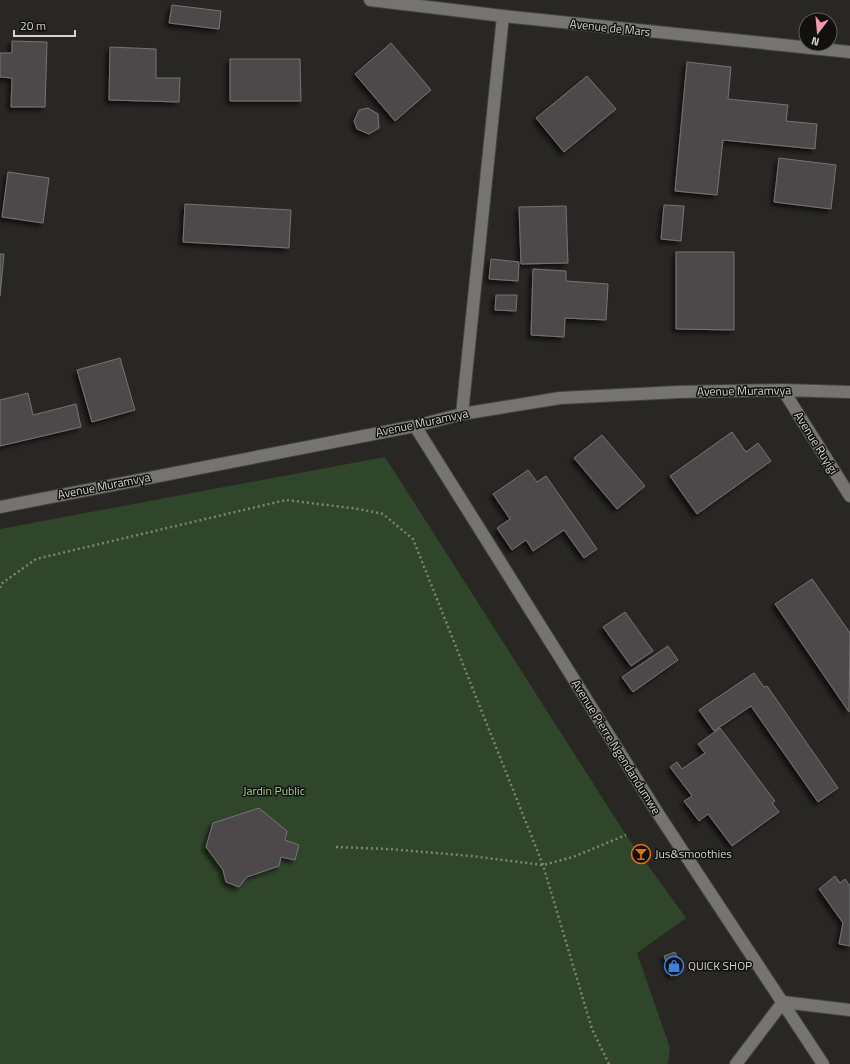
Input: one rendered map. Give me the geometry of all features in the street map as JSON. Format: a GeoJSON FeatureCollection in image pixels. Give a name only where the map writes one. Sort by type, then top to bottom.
{"type":"FeatureCollection","features":[{"type":"Feature","properties":{"kind":"street","name":"Avenue de Mars"},"geometry":{"type":"LineString","coordinates":[[370,0],[504,16],[850,52]]}},
{"type":"Feature","properties":{"kind":"street"},"geometry":{"type":"LineString","coordinates":[[462,414],[504,16]]}},
{"type":"Feature","properties":{"kind":"street","name":"Avenue Muramvya"},"geometry":{"type":"LineString","coordinates":[[0,507],[415,426],[462,414],[560,398],[678,392],[783,390],[850,392]]}},
{"type":"Feature","properties":{"kind":"street","name":"Avenue Ruyigi"},"geometry":{"type":"LineString","coordinates":[[783,390],[850,496]]}},
{"type":"Feature","properties":{"kind":"street","name":"Avenue Pierre Ngendandumwe"},"geometry":{"type":"LineString","coordinates":[[415,426],[657,812],[823,1064]]}},
{"type":"Feature","properties":{"kind":"street"},"geometry":{"type":"LineString","coordinates":[[736,1064],[783,1002],[850,1010]]}},
{"type":"Feature","properties":{"kind":"path"},"geometry":{"type":"LineString","coordinates":[[0,588],[1,584],[36,559],[286,500],[359,508],[383,514],[413,539],[543,865],[592,1029],[608,1064]]}},
{"type":"Feature","properties":{"kind":"path"},"geometry":{"type":"LineString","coordinates":[[336,847],[389,849],[471,856],[543,865],[573,857],[626,835]]}},
{"type":"Feature","properties":{"kind":"green space","name":"Jardin Public"},"geometry":{"type":"Polygon","coordinates":[[[385,457],[626,835],[686,918],[637,953],[670,1048],[668,1064],[0,1064],[0,529],[385,457]]]}},
{"type":"Feature","properties":{"kind":"building"},"geometry":{"type":"Polygon","coordinates":[[[172,5],[221,11],[219,29],[169,23],[172,5]]]}},
{"type":"Feature","properties":{"kind":"building"},"geometry":{"type":"Polygon","coordinates":[[[12,41],[47,42],[45,107],[11,107],[12,78],[0,77],[0,53],[12,53],[12,41]]]}},
{"type":"Feature","properties":{"kind":"building"},"geometry":{"type":"Polygon","coordinates":[[[391,43],[431,90],[395,121],[355,74],[391,43]]]}},
{"type":"Feature","properties":{"kind":"building"},"geometry":{"type":"Polygon","coordinates":[[[110,47],[156,49],[156,78],[180,78],[179,102],[109,100],[110,47]]]}},
{"type":"Feature","properties":{"kind":"building"},"geometry":{"type":"Polygon","coordinates":[[[230,59],[300,59],[301,101],[230,101],[230,59]]]}},
{"type":"Feature","properties":{"kind":"building"},"geometry":{"type":"Polygon","coordinates":[[[687,62],[731,67],[728,99],[788,105],[786,121],[817,124],[815,149],[723,140],[717,195],[675,191],[687,62]]]}},
{"type":"Feature","properties":{"kind":"building"},"geometry":{"type":"Polygon","coordinates":[[[587,76],[616,109],[564,152],[536,118],[587,76]]]}},
{"type":"Feature","properties":{"kind":"building"},"geometry":{"type":"Polygon","coordinates":[[[368,108],[378,114],[379,128],[369,134],[357,129],[354,121],[359,110],[368,108]]]}},
{"type":"Feature","properties":{"kind":"building"},"geometry":{"type":"Polygon","coordinates":[[[779,158],[836,165],[831,209],[774,202],[779,158]]]}},
{"type":"Feature","properties":{"kind":"building"},"geometry":{"type":"Polygon","coordinates":[[[8,172],[49,178],[43,223],[2,217],[8,172]]]}},
{"type":"Feature","properties":{"kind":"building"},"geometry":{"type":"Polygon","coordinates":[[[185,204],[291,210],[289,248],[183,242],[185,204]]]}},
{"type":"Feature","properties":{"kind":"building"},"geometry":{"type":"Polygon","coordinates":[[[664,205],[684,206],[681,241],[661,239],[664,205]]]}},
{"type":"Feature","properties":{"kind":"building"},"geometry":{"type":"Polygon","coordinates":[[[566,206],[568,263],[521,264],[519,207],[566,206]]]}},
{"type":"Feature","properties":{"kind":"building"},"geometry":{"type":"Polygon","coordinates":[[[676,252],[734,252],[734,330],[676,329],[676,252]]]}},
{"type":"Feature","properties":{"kind":"building"},"geometry":{"type":"Polygon","coordinates":[[[0,254],[4,254],[0,296],[0,254]]]}},
{"type":"Feature","properties":{"kind":"building"},"geometry":{"type":"Polygon","coordinates":[[[491,259],[519,262],[518,281],[489,279],[491,259]]]}},
{"type":"Feature","properties":{"kind":"building"},"geometry":{"type":"Polygon","coordinates":[[[533,269],[566,271],[566,281],[608,284],[606,320],[565,318],[564,337],[531,335],[533,269]]]}},
{"type":"Feature","properties":{"kind":"building"},"geometry":{"type":"Polygon","coordinates":[[[496,295],[517,295],[516,311],[495,310],[496,295]]]}},
{"type":"Feature","properties":{"kind":"building"},"geometry":{"type":"Polygon","coordinates":[[[120,358],[135,410],[92,422],[77,370],[120,358]]]}},
{"type":"Feature","properties":{"kind":"building"},"geometry":{"type":"Polygon","coordinates":[[[28,393],[33,415],[76,404],[81,427],[0,446],[0,400],[28,393]]]}},
{"type":"Feature","properties":{"kind":"building"},"geometry":{"type":"Polygon","coordinates":[[[732,432],[746,452],[758,443],[771,461],[697,514],[670,476],[732,432]]]}},
{"type":"Feature","properties":{"kind":"building"},"geometry":{"type":"Polygon","coordinates":[[[602,435],[645,486],[617,509],[574,458],[602,435]]]}},
{"type":"Feature","properties":{"kind":"building"},"geometry":{"type":"Polygon","coordinates":[[[528,470],[537,482],[546,476],[597,549],[584,558],[564,530],[533,551],[526,540],[512,550],[497,528],[510,519],[493,494],[528,470]]]}},
{"type":"Feature","properties":{"kind":"building"},"geometry":{"type":"Polygon","coordinates":[[[812,579],[850,633],[849,712],[775,604],[812,579]]]}},
{"type":"Feature","properties":{"kind":"building"},"geometry":{"type":"Polygon","coordinates":[[[625,612],[653,651],[631,666],[603,627],[625,612]]]}},
{"type":"Feature","properties":{"kind":"building"},"geometry":{"type":"Polygon","coordinates":[[[668,646],[678,660],[633,692],[622,677],[668,646]]]}},
{"type":"Feature","properties":{"kind":"building"},"geometry":{"type":"Polygon","coordinates":[[[754,673],[764,687],[767,686],[838,788],[818,802],[751,706],[714,731],[699,710],[754,673]]]}},
{"type":"Feature","properties":{"kind":"building"},"geometry":{"type":"Polygon","coordinates":[[[720,728],[775,801],[772,803],[779,812],[732,846],[708,814],[699,821],[684,801],[692,796],[670,767],[677,762],[682,769],[705,753],[698,744],[720,728]]]}},
{"type":"Feature","properties":{"kind":"building"},"geometry":{"type":"Polygon","coordinates":[[[259,808],[287,831],[285,840],[299,845],[295,860],[281,857],[279,866],[247,877],[239,887],[226,882],[223,870],[206,847],[213,823],[259,808]]]}},
{"type":"Feature","properties":{"kind":"building"},"geometry":{"type":"Polygon","coordinates":[[[835,876],[840,883],[845,879],[850,886],[850,946],[839,944],[843,923],[819,889],[835,876]]]}},
{"type":"Feature","properties":{"kind":"building"},"geometry":{"type":"Polygon","coordinates":[[[675,952],[682,971],[671,976],[664,956],[675,952]]]}},
{"type":"Feature","properties":{"kind":"place","name":"Jus&smoothies"},"geometry":{"type":"Point","coordinates":[641,854]}},
{"type":"Feature","properties":{"kind":"place","name":"QUICK SHOP"},"geometry":{"type":"Point","coordinates":[674,966]}}]}
